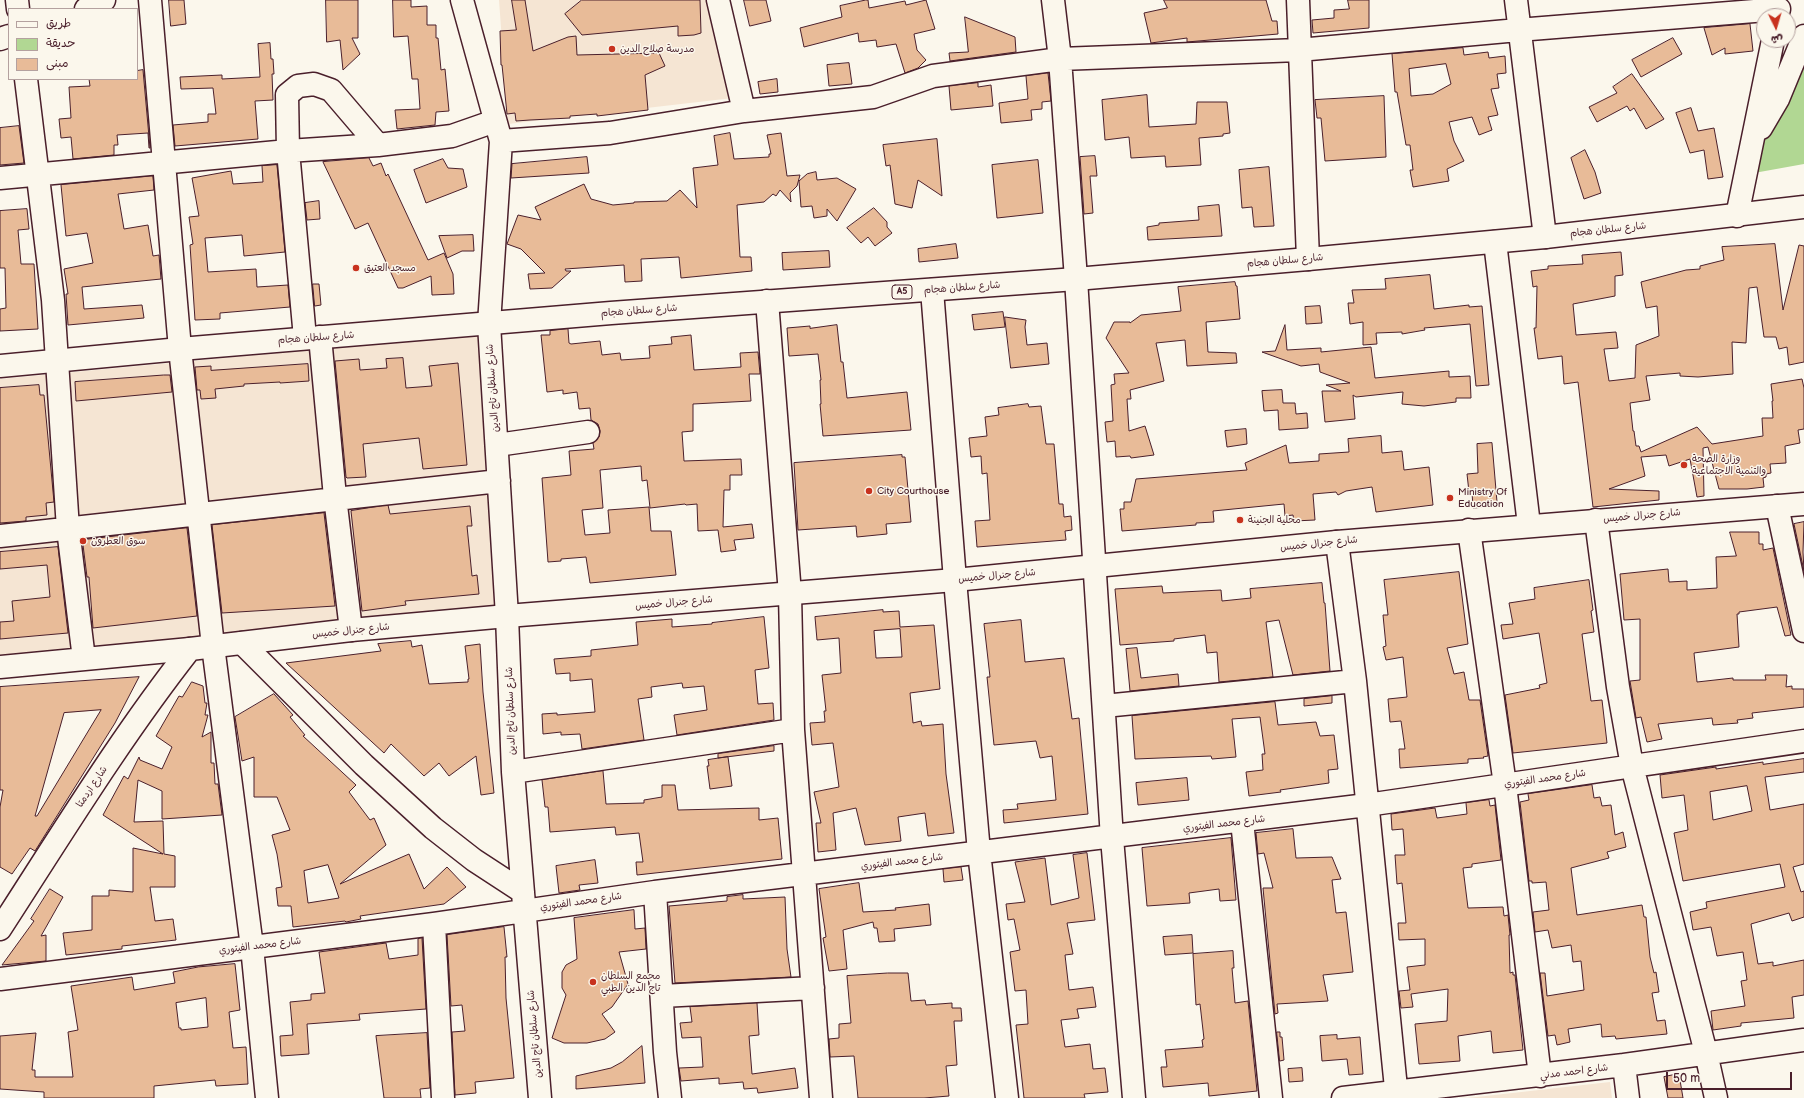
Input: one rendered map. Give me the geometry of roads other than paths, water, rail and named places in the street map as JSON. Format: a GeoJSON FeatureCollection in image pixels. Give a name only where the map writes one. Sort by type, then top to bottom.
{"type":"FeatureCollection","features":[{"type":"Feature","properties":{"kind":"main road"},"geometry":{"type":"LineString","coordinates":[[88,8],[104,0]]}},
{"type":"Feature","properties":{"kind":"main road"},"geometry":{"type":"LineString","coordinates":[[150,0],[180,349],[214,646],[252,947],[267,1098]]}},
{"type":"Feature","properties":{"kind":"main road","name":"شارع سلطان تاج الدين"},"geometry":{"type":"LineString","coordinates":[[462,0],[498,131],[489,324],[507,616],[513,772],[540,1098]]}},
{"type":"Feature","properties":{"kind":"main road"},"geometry":{"type":"LineString","coordinates":[[718,0],[744,111]]}},
{"type":"Feature","properties":{"kind":"main road"},"geometry":{"type":"LineString","coordinates":[[1053,0],[1060,59],[1076,280],[1112,838],[1134,1098]]}},
{"type":"Feature","properties":{"kind":"main road"},"geometry":{"type":"LineString","coordinates":[[1298,0],[1308,259]]}},
{"type":"Feature","properties":{"kind":"main road"},"geometry":{"type":"LineString","coordinates":[[1516,0],[1518,30],[1545,237]]}},
{"type":"Feature","properties":{"kind":"main road"},"geometry":{"type":"LineString","coordinates":[[0,178],[288,151],[378,145],[498,131],[610,133],[744,111],[873,97],[933,76],[1060,59],[1299,50],[1756,10]]}},
{"type":"Feature","properties":{"kind":"main road"},"geometry":{"type":"LineString","coordinates":[[1752,141],[1778,99],[1804,36]]}},
{"type":"Feature","properties":{"kind":"main road"},"geometry":{"type":"LineString","coordinates":[[1737,216],[1771,48]]}},
{"type":"Feature","properties":{"kind":"main road"},"geometry":{"type":"LineString","coordinates":[[26,80],[53,300],[68,529],[84,659]]}},
{"type":"Feature","properties":{"kind":"main road"},"geometry":{"type":"LineString","coordinates":[[351,630],[335,498],[312,338],[288,151],[287,95],[298,86],[314,84],[331,90],[378,145]]}},
{"type":"Feature","properties":{"kind":"main road","name":"شارع سلطان هجام"},"geometry":{"type":"LineString","coordinates":[[0,366],[180,349],[611,313],[1076,280],[1495,242],[1804,208]]}},
{"type":"Feature","properties":{"kind":"main road"},"geometry":{"type":"LineString","coordinates":[[1495,242],[1530,525]]}},
{"type":"Feature","properties":{"kind":"main road"},"geometry":{"type":"LineString","coordinates":[[932,290],[955,580],[980,852],[1008,1098]]}},
{"type":"Feature","properties":{"kind":"main road"},"geometry":{"type":"LineString","coordinates":[[767,302],[790,594],[793,730],[821,1098]]}},
{"type":"Feature","properties":{"kind":"main road"},"geometry":{"type":"LineString","coordinates":[[497,445],[588,432]]}},
{"type":"Feature","properties":{"kind":"main road"},"geometry":{"type":"LineString","coordinates":[[0,536],[499,481]]}},
{"type":"Feature","properties":{"kind":"main road","name":"شارع جنرال خميس"},"geometry":{"type":"LineString","coordinates":[[0,667],[190,649],[351,630],[955,580],[1469,530],[1804,504]]}},
{"type":"Feature","properties":{"kind":"main road"},"geometry":{"type":"LineString","coordinates":[[1777,506],[1804,631]]}},
{"type":"Feature","properties":{"kind":"main road"},"geometry":{"type":"LineString","coordinates":[[1596,520],[1618,687],[1632,766],[1706,1053],[1716,1098]]}},
{"type":"Feature","properties":{"kind":"main road"},"geometry":{"type":"LineString","coordinates":[[1469,530],[1505,785],[1540,1076]]}},
{"type":"Feature","properties":{"kind":"main road"},"geometry":{"type":"LineString","coordinates":[[1337,542],[1355,681],[1397,1095]]}},
{"type":"Feature","properties":{"kind":"main road"},"geometry":{"type":"LineString","coordinates":[[242,643],[364,765],[433,828],[523,901]]}},
{"type":"Feature","properties":{"kind":"main road","name":"شارع اردمتا"},"geometry":{"type":"LineString","coordinates":[[0,929],[86,796],[167,678],[190,649]]}},
{"type":"Feature","properties":{"kind":"main road"},"geometry":{"type":"LineString","coordinates":[[1104,706],[1355,681]]}},
{"type":"Feature","properties":{"kind":"main road"},"geometry":{"type":"LineString","coordinates":[[513,772],[793,730]]}},
{"type":"Feature","properties":{"kind":"main road","name":"شارع محمد الفيتوري"},"geometry":{"type":"LineString","coordinates":[[0,979],[434,924],[523,901],[655,892],[980,852],[1112,838],[1367,805],[1804,741]]}},
{"type":"Feature","properties":{"kind":"main road"},"geometry":{"type":"LineString","coordinates":[[1242,821],[1271,1098]]}},
{"type":"Feature","properties":{"kind":"main road"},"geometry":{"type":"LineString","coordinates":[[655,892],[665,1052],[670,1098]]}},
{"type":"Feature","properties":{"kind":"main road"},"geometry":{"type":"LineString","coordinates":[[434,924],[443,1098]]}},
{"type":"Feature","properties":{"kind":"main road"},"geometry":{"type":"LineString","coordinates":[[662,996],[813,988]]}},
{"type":"Feature","properties":{"kind":"main road","name":"شارع احمد مدني"},"geometry":{"type":"LineString","coordinates":[[1343,1098],[1397,1095],[1804,1040]]}},
{"type":"Feature","properties":{"kind":"main road"},"geometry":{"type":"LineString","coordinates":[[1624,1065],[1628,1098]]}},
{"type":"Feature","properties":{"kind":"place","name":"مدرسة صلاح الدين"},"geometry":{"type":"Point","coordinates":[612,49]}},
{"type":"Feature","properties":{"kind":"place","name":"مسجد العتيق"},"geometry":{"type":"Point","coordinates":[356,268]}},
{"type":"Feature","properties":{"kind":"place","name":"وزارة الصحة والتنمية الاجتماعية"},"geometry":{"type":"Point","coordinates":[1684,465]}},
{"type":"Feature","properties":{"kind":"place","name":"City Courthouse"},"geometry":{"type":"Point","coordinates":[869,491]}},
{"type":"Feature","properties":{"kind":"place","name":"Ministry Of Education"},"geometry":{"type":"Point","coordinates":[1450,498]}},
{"type":"Feature","properties":{"kind":"place","name":"محلية الجنينة"},"geometry":{"type":"Point","coordinates":[1240,520]}},
{"type":"Feature","properties":{"kind":"place","name":"سوق العطرون"},"geometry":{"type":"Point","coordinates":[83,541]}},
{"type":"Feature","properties":{"kind":"place","name":"مجمع السلطان تاج الدين الطبي"},"geometry":{"type":"Point","coordinates":[593,982]}}]}
